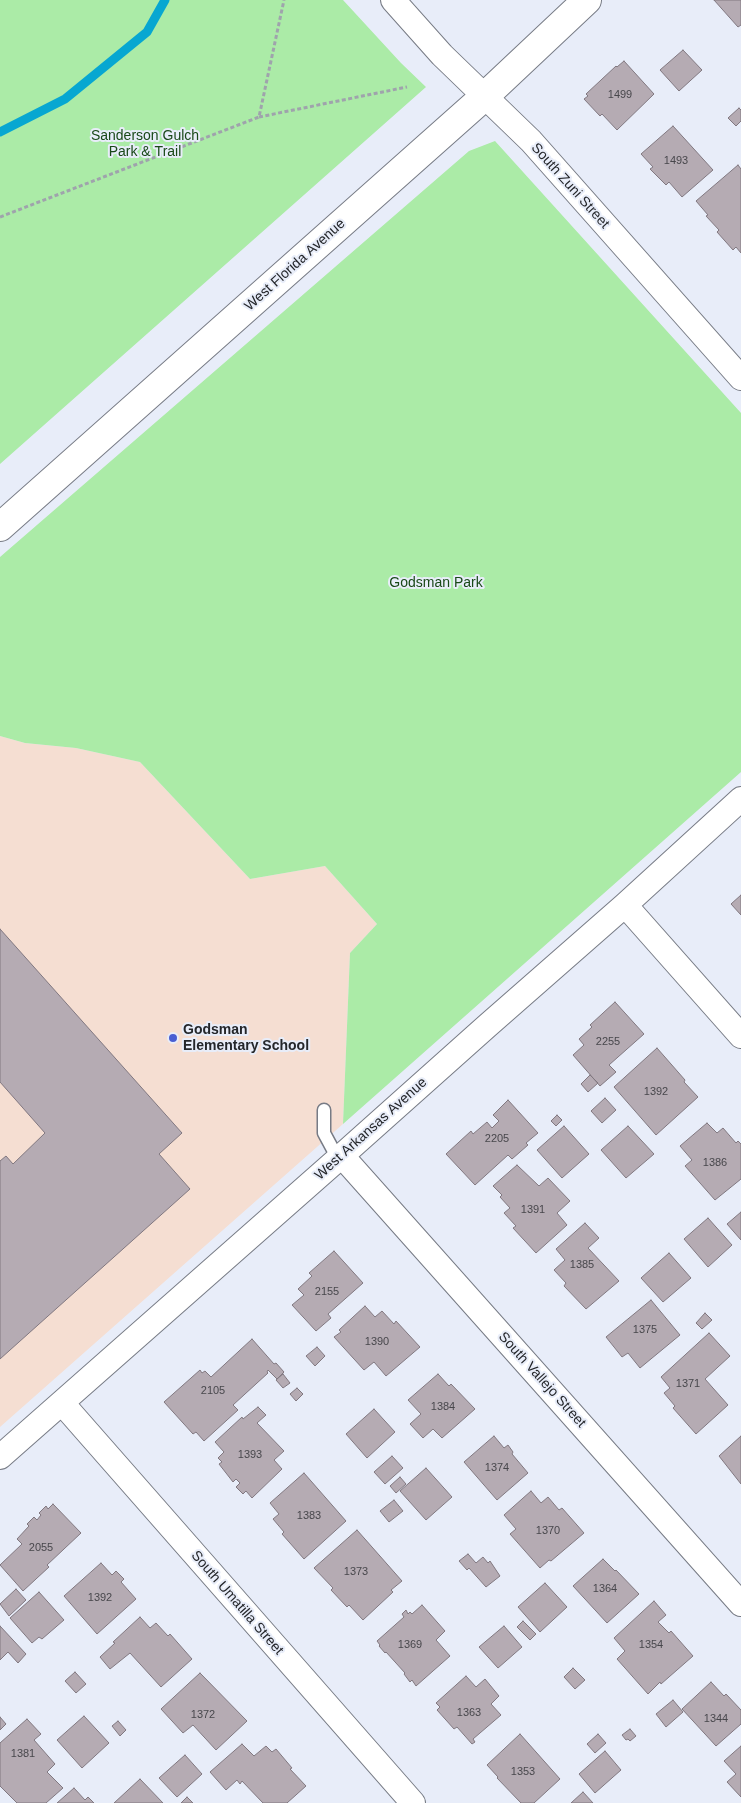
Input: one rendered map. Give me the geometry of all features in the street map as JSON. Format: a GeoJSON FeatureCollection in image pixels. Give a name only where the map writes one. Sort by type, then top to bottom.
{"type":"FeatureCollection","features":[{"type":"Feature","properties":{"kind":"street","name":"South Zuni Street"},"geometry":{"type":"LineString","coordinates":[[393,0],[442,55],[531,141],[741,378]]}},
{"type":"Feature","properties":{"kind":"street","name":"West Florida Avenue"},"geometry":{"type":"LineString","coordinates":[[0,526],[485,96],[587,0]]}},
{"type":"Feature","properties":{"kind":"street","name":"West Arkansas Avenue"},"geometry":{"type":"LineString","coordinates":[[0,1457],[625,905],[741,799]]}},
{"type":"Feature","properties":{"kind":"street"},"geometry":{"type":"LineString","coordinates":[[625,905],[741,1036]]}},
{"type":"Feature","properties":{"kind":"street","name":"South Vallejo Street"},"geometry":{"type":"LineString","coordinates":[[340,1158],[741,1604]]}},
{"type":"Feature","properties":{"kind":"street","name":"South Umatilla Street"},"geometry":{"type":"LineString","coordinates":[[62,1404],[413,1803]]}},
{"type":"Feature","properties":{"kind":"lane"},"geometry":{"type":"LineString","coordinates":[[324,1110],[324,1133],[340,1158]]}},
{"type":"Feature","properties":{"kind":"path"},"geometry":{"type":"LineString","coordinates":[[259,117],[284,0]]}},
{"type":"Feature","properties":{"kind":"path"},"geometry":{"type":"LineString","coordinates":[[0,217],[259,117],[407,87]]}},
{"type":"Feature","properties":{"kind":"shaded area","name":"Godsman Elementary School"},"geometry":{"type":"Polygon","coordinates":[[[0,736],[25,743],[76,748],[140,762],[250,879],[325,866],[377,924],[350,953],[343,1124],[0,1427],[0,736]]]}},
{"type":"Feature","properties":{"kind":"green space","name":"Sanderson Gulch Park & Trail"},"geometry":{"type":"Polygon","coordinates":[[[0,0],[343,0],[401,63],[426,87],[0,464],[0,0]]]}},
{"type":"Feature","properties":{"kind":"green space","name":"Godsman Park"},"geometry":{"type":"Polygon","coordinates":[[[495,141],[741,413],[741,772],[343,1124],[350,953],[377,924],[325,866],[250,879],[140,762],[76,748],[25,743],[0,736],[0,557],[469,151],[495,141]]]}},
{"type":"Feature","properties":{"kind":"building"},"geometry":{"type":"Polygon","coordinates":[[[714,0],[741,0],[741,25],[738,27],[714,0]]]}},
{"type":"Feature","properties":{"kind":"building"},"geometry":{"type":"Polygon","coordinates":[[[683,50],[702,70],[679,91],[660,70],[683,50]]]}},
{"type":"Feature","properties":{"kind":"building"},"geometry":{"type":"Polygon","coordinates":[[[624,61],[654,94],[617,130],[584,99],[588,96],[586,94],[624,61]]]}},
{"type":"Feature","properties":{"kind":"building"},"geometry":{"type":"Polygon","coordinates":[[[739,108],[741,110],[741,121],[736,126],[728,118],[739,108]]]}},
{"type":"Feature","properties":{"kind":"building"},"geometry":{"type":"Polygon","coordinates":[[[673,126],[713,170],[682,197],[669,182],[666,185],[650,169],[653,167],[641,154],[673,126]]]}},
{"type":"Feature","properties":{"kind":"building"},"geometry":{"type":"Polygon","coordinates":[[[738,165],[741,169],[741,253],[736,247],[733,250],[717,232],[719,230],[696,201],[738,165]]]}},
{"type":"Feature","properties":{"kind":"building"},"geometry":{"type":"Polygon","coordinates":[[[741,895],[741,915],[731,904],[741,895]]]}},
{"type":"Feature","properties":{"kind":"building"},"geometry":{"type":"Polygon","coordinates":[[[0,929],[182,1133],[159,1154],[190,1189],[0,1359],[0,1161],[6,1156],[13,1164],[45,1133],[0,1082],[0,929]]]}},
{"type":"Feature","properties":{"kind":"building"},"geometry":{"type":"Polygon","coordinates":[[[615,1002],[644,1034],[609,1065],[616,1072],[600,1086],[573,1055],[584,1045],[579,1039],[592,1027],[590,1025],[615,1002]]]}},
{"type":"Feature","properties":{"kind":"building"},"geometry":{"type":"Polygon","coordinates":[[[657,1048],[698,1097],[656,1135],[614,1087],[657,1048]]]}},
{"type":"Feature","properties":{"kind":"building"},"geometry":{"type":"Polygon","coordinates":[[[590,1075],[598,1083],[588,1092],[581,1084],[590,1075]]]}},
{"type":"Feature","properties":{"kind":"building"},"geometry":{"type":"Polygon","coordinates":[[[605,1098],[616,1110],[602,1123],[591,1111],[605,1098]]]}},
{"type":"Feature","properties":{"kind":"building"},"geometry":{"type":"Polygon","coordinates":[[[508,1100],[538,1133],[512,1159],[508,1155],[475,1185],[446,1154],[471,1131],[473,1134],[487,1122],[492,1128],[499,1121],[493,1115],[508,1100]]]}},
{"type":"Feature","properties":{"kind":"building"},"geometry":{"type":"Polygon","coordinates":[[[557,1115],[562,1120],[556,1126],[551,1121],[557,1115]]]}},
{"type":"Feature","properties":{"kind":"building"},"geometry":{"type":"Polygon","coordinates":[[[707,1123],[717,1133],[723,1128],[736,1143],[738,1141],[741,1144],[741,1179],[715,1200],[685,1166],[692,1160],[680,1146],[707,1123]]]}},
{"type":"Feature","properties":{"kind":"building"},"geometry":{"type":"Polygon","coordinates":[[[564,1126],[589,1154],[562,1178],[537,1150],[564,1126]]]}},
{"type":"Feature","properties":{"kind":"building"},"geometry":{"type":"Polygon","coordinates":[[[628,1126],[654,1154],[626,1178],[601,1150],[628,1126]]]}},
{"type":"Feature","properties":{"kind":"building"},"geometry":{"type":"Polygon","coordinates":[[[517,1165],[539,1186],[548,1178],[570,1201],[557,1213],[567,1225],[536,1253],[513,1228],[516,1226],[504,1213],[510,1208],[500,1197],[502,1195],[493,1186],[517,1165]]]}},
{"type":"Feature","properties":{"kind":"building"},"geometry":{"type":"Polygon","coordinates":[[[741,1212],[741,1240],[727,1224],[741,1212]]]}},
{"type":"Feature","properties":{"kind":"building"},"geometry":{"type":"Polygon","coordinates":[[[708,1218],[732,1245],[708,1267],[684,1239],[708,1218]]]}},
{"type":"Feature","properties":{"kind":"building"},"geometry":{"type":"Polygon","coordinates":[[[585,1223],[599,1238],[588,1248],[619,1281],[586,1309],[564,1286],[566,1283],[554,1270],[565,1260],[556,1249],[585,1223]]]}},
{"type":"Feature","properties":{"kind":"building"},"geometry":{"type":"Polygon","coordinates":[[[334,1251],[363,1283],[328,1314],[331,1318],[316,1331],[292,1305],[304,1295],[298,1289],[312,1276],[309,1273],[334,1251]]]}},
{"type":"Feature","properties":{"kind":"building"},"geometry":{"type":"Polygon","coordinates":[[[669,1253],[691,1278],[663,1302],[641,1278],[669,1253]]]}},
{"type":"Feature","properties":{"kind":"building"},"geometry":{"type":"Polygon","coordinates":[[[651,1300],[680,1335],[640,1368],[628,1353],[622,1357],[606,1337],[651,1300]]]}},
{"type":"Feature","properties":{"kind":"building"},"geometry":{"type":"Polygon","coordinates":[[[365,1306],[375,1317],[382,1311],[394,1324],[396,1321],[420,1347],[386,1376],[374,1362],[364,1370],[334,1337],[365,1306]]]}},
{"type":"Feature","properties":{"kind":"building"},"geometry":{"type":"Polygon","coordinates":[[[705,1313],[712,1320],[702,1329],[696,1323],[705,1313]]]}},
{"type":"Feature","properties":{"kind":"building"},"geometry":{"type":"Polygon","coordinates":[[[709,1333],[730,1356],[705,1379],[728,1405],[696,1434],[673,1408],[675,1406],[664,1393],[670,1388],[661,1377],[709,1333]]]}},
{"type":"Feature","properties":{"kind":"building"},"geometry":{"type":"Polygon","coordinates":[[[252,1339],[274,1364],[276,1363],[284,1372],[277,1379],[268,1370],[268,1373],[233,1405],[238,1410],[204,1441],[196,1432],[193,1434],[164,1402],[200,1370],[202,1373],[205,1371],[211,1377],[252,1339]]]}},
{"type":"Feature","properties":{"kind":"building"},"geometry":{"type":"Polygon","coordinates":[[[317,1347],[325,1356],[315,1366],[306,1356],[317,1347]]]}},
{"type":"Feature","properties":{"kind":"building"},"geometry":{"type":"Polygon","coordinates":[[[283,1374],[290,1383],[283,1388],[276,1380],[283,1374]]]}},
{"type":"Feature","properties":{"kind":"building"},"geometry":{"type":"Polygon","coordinates":[[[438,1374],[449,1386],[451,1384],[475,1409],[442,1438],[433,1429],[423,1438],[410,1424],[421,1414],[408,1400],[438,1374]]]}},
{"type":"Feature","properties":{"kind":"building"},"geometry":{"type":"Polygon","coordinates":[[[297,1388],[303,1394],[296,1401],[290,1394],[297,1388]]]}},
{"type":"Feature","properties":{"kind":"building"},"geometry":{"type":"Polygon","coordinates":[[[258,1407],[266,1415],[257,1423],[284,1451],[274,1460],[282,1469],[252,1498],[246,1491],[243,1494],[236,1487],[240,1483],[236,1479],[233,1482],[219,1464],[222,1462],[218,1458],[224,1452],[215,1442],[242,1417],[243,1419],[258,1407]]]}},
{"type":"Feature","properties":{"kind":"building"},"geometry":{"type":"Polygon","coordinates":[[[374,1409],[395,1432],[367,1458],[346,1434],[374,1409]]]}},
{"type":"Feature","properties":{"kind":"building"},"geometry":{"type":"Polygon","coordinates":[[[494,1436],[504,1448],[508,1445],[513,1452],[512,1454],[528,1473],[497,1500],[464,1462],[494,1436]]]}},
{"type":"Feature","properties":{"kind":"building"},"geometry":{"type":"Polygon","coordinates":[[[741,1436],[741,1484],[719,1456],[741,1436]]]}},
{"type":"Feature","properties":{"kind":"building"},"geometry":{"type":"Polygon","coordinates":[[[392,1456],[403,1468],[385,1484],[374,1472],[392,1456]]]}},
{"type":"Feature","properties":{"kind":"building"},"geometry":{"type":"Polygon","coordinates":[[[426,1468],[452,1497],[426,1520],[400,1491],[426,1468]]]}},
{"type":"Feature","properties":{"kind":"building"},"geometry":{"type":"Polygon","coordinates":[[[304,1473],[346,1521],[304,1559],[282,1534],[284,1532],[273,1519],[279,1514],[270,1503],[304,1473]]]}},
{"type":"Feature","properties":{"kind":"building"},"geometry":{"type":"Polygon","coordinates":[[[400,1477],[406,1484],[396,1493],[390,1486],[400,1477]]]}},
{"type":"Feature","properties":{"kind":"building"},"geometry":{"type":"Polygon","coordinates":[[[531,1491],[541,1503],[548,1497],[559,1510],[562,1508],[584,1533],[540,1568],[510,1534],[516,1529],[504,1515],[531,1491]]]}},
{"type":"Feature","properties":{"kind":"building"},"geometry":{"type":"Polygon","coordinates":[[[394,1500],[403,1511],[389,1522],[380,1511],[394,1500]]]}},
{"type":"Feature","properties":{"kind":"building"},"geometry":{"type":"Polygon","coordinates":[[[53,1504],[81,1533],[23,1591],[0,1565],[22,1544],[17,1539],[29,1526],[27,1524],[34,1517],[37,1520],[41,1515],[39,1513],[46,1506],[48,1509],[53,1504]]]}},
{"type":"Feature","properties":{"kind":"building"},"geometry":{"type":"Polygon","coordinates":[[[357,1530],[402,1581],[363,1620],[349,1605],[347,1607],[331,1590],[333,1588],[314,1568],[357,1530]]]}},
{"type":"Feature","properties":{"kind":"building"},"geometry":{"type":"Polygon","coordinates":[[[468,1554],[476,1563],[483,1557],[488,1563],[490,1561],[500,1576],[486,1587],[469,1568],[467,1570],[459,1561],[468,1554]]]}},
{"type":"Feature","properties":{"kind":"building"},"geometry":{"type":"Polygon","coordinates":[[[603,1559],[639,1594],[607,1623],[573,1586],[603,1559]]]}},
{"type":"Feature","properties":{"kind":"building"},"geometry":{"type":"Polygon","coordinates":[[[101,1563],[112,1575],[116,1571],[124,1579],[121,1582],[136,1599],[97,1634],[64,1596],[101,1563]]]}},
{"type":"Feature","properties":{"kind":"building"},"geometry":{"type":"Polygon","coordinates":[[[545,1583],[567,1607],[540,1632],[518,1607],[545,1583]]]}},
{"type":"Feature","properties":{"kind":"building"},"geometry":{"type":"Polygon","coordinates":[[[16,1589],[26,1600],[9,1616],[0,1604],[16,1589]]]}},
{"type":"Feature","properties":{"kind":"building"},"geometry":{"type":"Polygon","coordinates":[[[39,1592],[64,1620],[42,1639],[39,1637],[32,1643],[10,1618],[39,1592]]]}},
{"type":"Feature","properties":{"kind":"building"},"geometry":{"type":"Polygon","coordinates":[[[654,1601],[666,1615],[658,1622],[669,1633],[671,1631],[693,1656],[648,1694],[617,1659],[625,1651],[614,1638],[654,1601]]]}},
{"type":"Feature","properties":{"kind":"building"},"geometry":{"type":"Polygon","coordinates":[[[422,1605],[445,1631],[436,1640],[450,1656],[416,1686],[412,1680],[410,1682],[405,1673],[385,1653],[377,1641],[404,1617],[402,1614],[406,1610],[408,1614],[410,1612],[412,1614],[422,1605]]]}},
{"type":"Feature","properties":{"kind":"building"},"geometry":{"type":"Polygon","coordinates":[[[140,1617],[150,1628],[156,1623],[168,1636],[170,1634],[192,1659],[161,1687],[130,1653],[110,1669],[100,1657],[140,1617]]]}},
{"type":"Feature","properties":{"kind":"building"},"geometry":{"type":"Polygon","coordinates":[[[523,1621],[536,1634],[530,1640],[517,1627],[523,1621]]]}},
{"type":"Feature","properties":{"kind":"building"},"geometry":{"type":"Polygon","coordinates":[[[0,1626],[26,1654],[18,1663],[8,1652],[0,1660],[0,1626]]]}},
{"type":"Feature","properties":{"kind":"building"},"geometry":{"type":"Polygon","coordinates":[[[504,1626],[522,1647],[498,1668],[479,1647],[504,1626]]]}},
{"type":"Feature","properties":{"kind":"building"},"geometry":{"type":"Polygon","coordinates":[[[573,1668],[585,1680],[575,1689],[564,1677],[573,1668]]]}},
{"type":"Feature","properties":{"kind":"building"},"geometry":{"type":"Polygon","coordinates":[[[75,1672],[86,1684],[76,1693],[65,1681],[75,1672]]]}},
{"type":"Feature","properties":{"kind":"building"},"geometry":{"type":"Polygon","coordinates":[[[200,1673],[247,1721],[216,1750],[193,1725],[183,1733],[161,1709],[200,1673]]]}},
{"type":"Feature","properties":{"kind":"building"},"geometry":{"type":"Polygon","coordinates":[[[466,1676],[476,1687],[485,1679],[499,1696],[491,1704],[501,1715],[473,1739],[475,1742],[472,1744],[457,1727],[454,1729],[437,1710],[440,1707],[436,1703],[466,1676]]]}},
{"type":"Feature","properties":{"kind":"building"},"geometry":{"type":"Polygon","coordinates":[[[711,1682],[741,1710],[741,1724],[716,1746],[682,1709],[711,1682]]]}},
{"type":"Feature","properties":{"kind":"building"},"geometry":{"type":"Polygon","coordinates":[[[673,1700],[683,1712],[666,1727],[656,1714],[673,1700]]]}},
{"type":"Feature","properties":{"kind":"building"},"geometry":{"type":"Polygon","coordinates":[[[84,1716],[109,1743],[82,1768],[57,1740],[84,1716]]]}},
{"type":"Feature","properties":{"kind":"building"},"geometry":{"type":"Polygon","coordinates":[[[0,1717],[6,1724],[0,1730],[0,1717]]]}},
{"type":"Feature","properties":{"kind":"building"},"geometry":{"type":"Polygon","coordinates":[[[27,1719],[41,1734],[34,1740],[55,1764],[47,1772],[63,1788],[46,1803],[17,1803],[0,1786],[0,1743],[27,1719]]]}},
{"type":"Feature","properties":{"kind":"building"},"geometry":{"type":"Polygon","coordinates":[[[118,1721],[126,1730],[120,1736],[112,1726],[118,1721]]]}},
{"type":"Feature","properties":{"kind":"building"},"geometry":{"type":"Polygon","coordinates":[[[630,1729],[636,1736],[630,1741],[626,1740],[622,1735],[630,1729]]]}},
{"type":"Feature","properties":{"kind":"building"},"geometry":{"type":"Polygon","coordinates":[[[520,1734],[560,1779],[534,1803],[521,1803],[487,1765],[520,1734]]]}},
{"type":"Feature","properties":{"kind":"building"},"geometry":{"type":"Polygon","coordinates":[[[598,1734],[606,1743],[595,1753],[587,1744],[598,1734]]]}},
{"type":"Feature","properties":{"kind":"building"},"geometry":{"type":"Polygon","coordinates":[[[242,1744],[254,1756],[266,1746],[272,1752],[276,1749],[292,1768],[290,1769],[306,1786],[287,1803],[263,1803],[242,1781],[240,1784],[237,1780],[226,1790],[210,1772],[242,1744]]]}},
{"type":"Feature","properties":{"kind":"building"},"geometry":{"type":"Polygon","coordinates":[[[741,1746],[741,1797],[727,1782],[736,1774],[724,1761],[741,1746]]]}},
{"type":"Feature","properties":{"kind":"building"},"geometry":{"type":"Polygon","coordinates":[[[605,1751],[621,1770],[595,1793],[579,1774],[605,1751]]]}},
{"type":"Feature","properties":{"kind":"building"},"geometry":{"type":"Polygon","coordinates":[[[185,1755],[202,1774],[177,1797],[159,1778],[185,1755]]]}},
{"type":"Feature","properties":{"kind":"building"},"geometry":{"type":"Polygon","coordinates":[[[140,1779],[163,1803],[114,1803],[140,1779]]]}},
{"type":"Feature","properties":{"kind":"building"},"geometry":{"type":"Polygon","coordinates":[[[74,1788],[85,1800],[88,1797],[94,1803],[57,1803],[74,1788]]]}},
{"type":"Feature","properties":{"kind":"building"},"geometry":{"type":"Polygon","coordinates":[[[583,1792],[593,1803],[571,1803],[583,1792]]]}},
{"type":"Feature","properties":{"kind":"building"},"geometry":{"type":"Polygon","coordinates":[[[187,1797],[193,1803],[181,1803],[187,1797]]]}},
{"type":"Feature","properties":{"kind":"waterway"},"geometry":{"type":"LineString","coordinates":[[0,132],[65,99],[147,32],[165,0]]}},
{"type":"Feature","properties":{"kind":"place","name":"Godsman Elementary School"},"geometry":{"type":"Point","coordinates":[173,1038]}}]}
